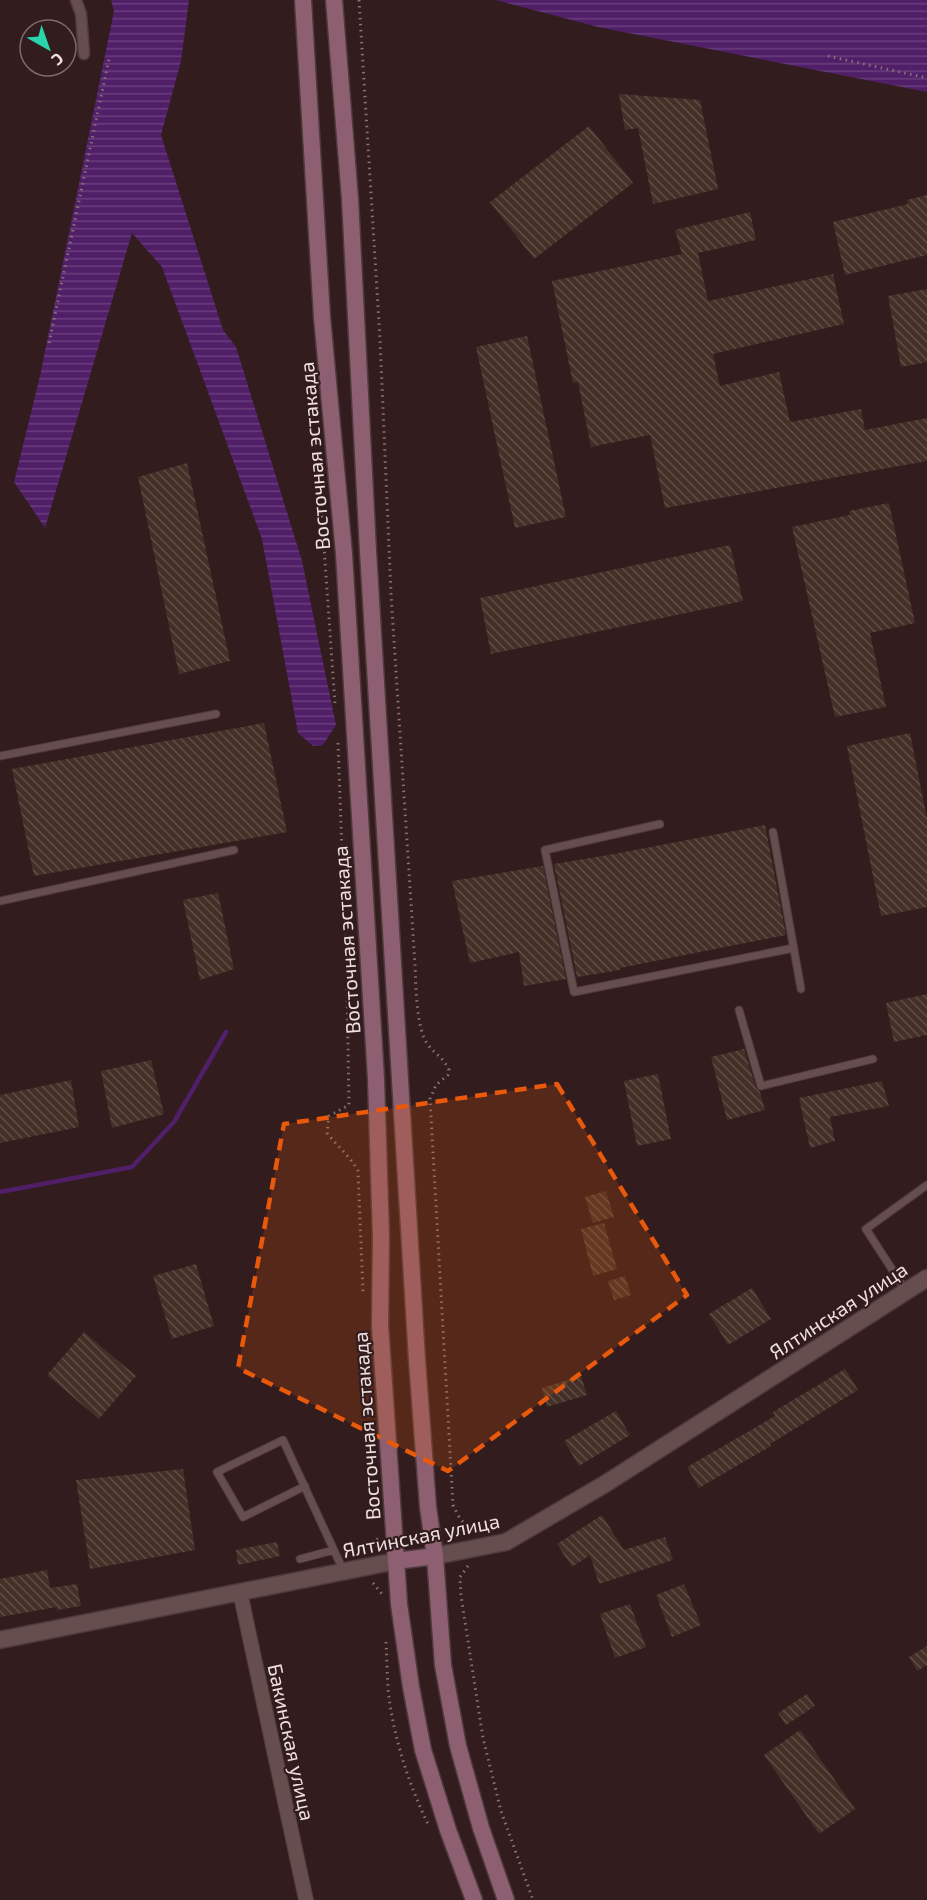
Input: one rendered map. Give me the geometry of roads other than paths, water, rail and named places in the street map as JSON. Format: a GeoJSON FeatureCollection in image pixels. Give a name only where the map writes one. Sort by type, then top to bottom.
{"type":"FeatureCollection","features":[{"type":"Feature","properties":{"kind":"main road","name":"Восточная эстакада"},"geometry":{"type":"LineString","coordinates":[[303,0],[322,317],[344,554],[376,1079],[381,1237],[380,1325],[399,1604],[423,1750],[474,1900]]}},
{"type":"Feature","properties":{"kind":"main road"},"geometry":{"type":"LineString","coordinates":[[334,0],[350,199],[368,551],[428,1508],[435,1556],[440,1640],[448,1699],[458,1746],[481,1828],[506,1900]]}},
{"type":"Feature","properties":{"kind":"main road","name":"Ялтинская улица"},"geometry":{"type":"LineString","coordinates":[[396,1562],[435,1556]]}},
{"type":"Feature","properties":{"kind":"street"},"geometry":{"type":"LineString","coordinates":[[76,0],[81,14],[84,54]]}},
{"type":"Feature","properties":{"kind":"street","name":"Ялтинская улица"},"geometry":{"type":"LineString","coordinates":[[435,1556],[507,1542],[605,1485],[927,1278]]}},
{"type":"Feature","properties":{"kind":"street","name":"Ялтинская улица"},"geometry":{"type":"LineString","coordinates":[[0,1640],[396,1562]]}},
{"type":"Feature","properties":{"kind":"street","name":"Бакинская улица"},"geometry":{"type":"LineString","coordinates":[[240,1592],[306,1900]]}},
{"type":"Feature","properties":{"kind":"lane"},"geometry":{"type":"LineString","coordinates":[[0,756],[216,714]]}},
{"type":"Feature","properties":{"kind":"lane"},"geometry":{"type":"LineString","coordinates":[[660,824],[545,850],[574,992],[794,948]]}},
{"type":"Feature","properties":{"kind":"lane"},"geometry":{"type":"LineString","coordinates":[[773,832],[801,989]]}},
{"type":"Feature","properties":{"kind":"lane"},"geometry":{"type":"LineString","coordinates":[[0,901],[234,850]]}},
{"type":"Feature","properties":{"kind":"lane"},"geometry":{"type":"LineString","coordinates":[[739,1010],[761,1086],[873,1059]]}},
{"type":"Feature","properties":{"kind":"lane"},"geometry":{"type":"LineString","coordinates":[[906,1291],[866,1229],[927,1185]]}},
{"type":"Feature","properties":{"kind":"lane"},"geometry":{"type":"LineString","coordinates":[[305,1486],[243,1517],[217,1472],[283,1440],[305,1486],[344,1572]]}},
{"type":"Feature","properties":{"kind":"lane"},"geometry":{"type":"LineString","coordinates":[[300,1559],[334,1550]]}},
{"type":"Feature","properties":{"kind":"waterway"},"geometry":{"type":"LineString","coordinates":[[0,1192],[132,1167],[174,1122],[226,1032]]}}]}
